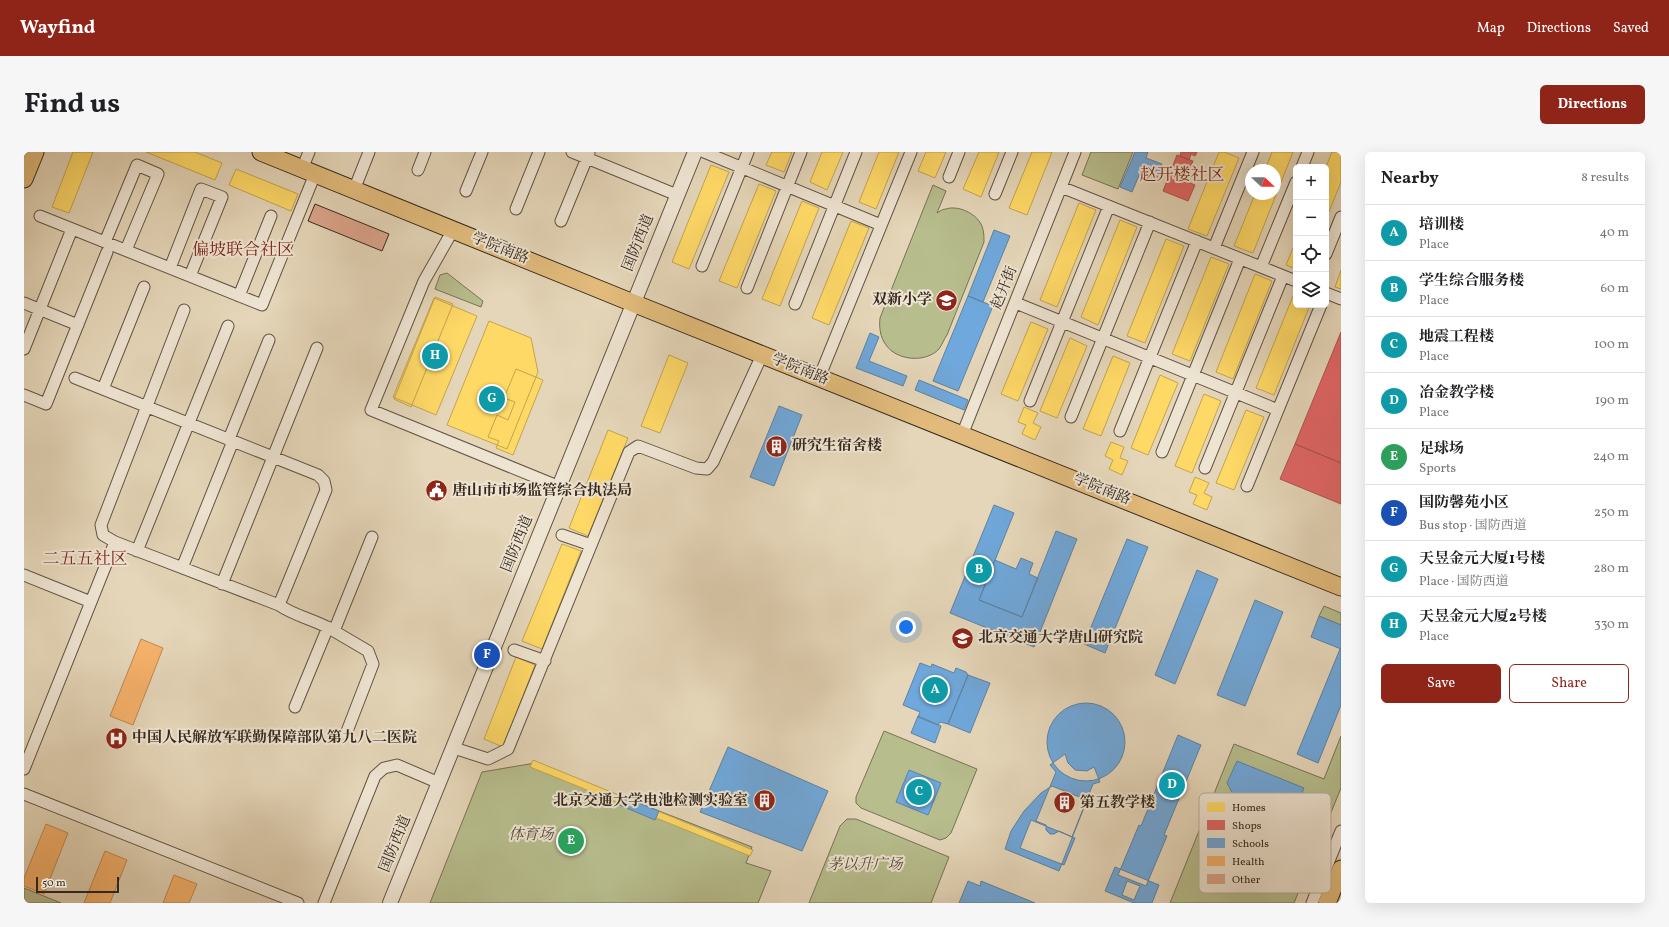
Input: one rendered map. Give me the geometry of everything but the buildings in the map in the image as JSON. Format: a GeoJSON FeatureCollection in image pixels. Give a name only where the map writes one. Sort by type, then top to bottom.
{"type":"FeatureCollection","features":[{"type":"Feature","properties":{"kind":"main road"},"geometry":{"type":"LineString","coordinates":[[24,179],[35,152]]}},
{"type":"Feature","properties":{"kind":"main road","name":"学院南路"},"geometry":{"type":"LineString","coordinates":[[261,152],[1341,587]]}},
{"type":"Feature","properties":{"kind":"main road"},"geometry":{"type":"LineString","coordinates":[[1327,903],[1341,869]]}},
{"type":"Feature","properties":{"kind":"street"},"geometry":{"type":"LineString","coordinates":[[40,216],[72,229],[106,247],[126,250],[262,305],[308,172],[309,152]]}},
{"type":"Feature","properties":{"kind":"street"},"geometry":{"type":"LineString","coordinates":[[354,190],[369,152]]}},
{"type":"Feature","properties":{"kind":"street"},"geometry":{"type":"LineString","coordinates":[[418,170],[426,152]]}},
{"type":"Feature","properties":{"kind":"street"},"geometry":{"type":"LineString","coordinates":[[466,191],[482,152]]}},
{"type":"Feature","properties":{"kind":"street"},"geometry":{"type":"LineString","coordinates":[[516,209],[539,152]]}},
{"type":"Feature","properties":{"kind":"street"},"geometry":{"type":"LineString","coordinates":[[572,152],[588,155],[677,195]]}},
{"type":"Feature","properties":{"kind":"street","name":"国防西道"},"geometry":{"type":"LineString","coordinates":[[390,903],[695,152]]}},
{"type":"Feature","properties":{"kind":"street"},"geometry":{"type":"LineString","coordinates":[[704,152],[881,225]]}},
{"type":"Feature","properties":{"kind":"street"},"geometry":{"type":"LineString","coordinates":[[702,266],[748,152]]}},
{"type":"Feature","properties":{"kind":"street"},"geometry":{"type":"LineString","coordinates":[[747,288],[801,152]]}},
{"type":"Feature","properties":{"kind":"street"},"geometry":{"type":"LineString","coordinates":[[795,304],[856,152]]}},
{"type":"Feature","properties":{"kind":"street"},"geometry":{"type":"LineString","coordinates":[[819,378],[910,152]]}},
{"type":"Feature","properties":{"kind":"street"},"geometry":{"type":"LineString","coordinates":[[949,177],[959,152]]}},
{"type":"Feature","properties":{"kind":"street"},"geometry":{"type":"LineString","coordinates":[[995,194],[1012,152]]}},
{"type":"Feature","properties":{"kind":"street","name":"赵开街"},"geometry":{"type":"LineString","coordinates":[[962,435],[1016,303],[1075,152]]}},
{"type":"Feature","properties":{"kind":"street"},"geometry":{"type":"LineString","coordinates":[[1303,164],[1308,152]]}},
{"type":"Feature","properties":{"kind":"street"},"geometry":{"type":"LineString","coordinates":[[1214,248],[1251,153]]}},
{"type":"Feature","properties":{"kind":"street"},"geometry":{"type":"LineString","coordinates":[[561,221],[588,155]]}},
{"type":"Feature","properties":{"kind":"street"},"geometry":{"type":"LineString","coordinates":[[24,395],[46,404],[78,325],[137,165],[158,174],[126,250]]}},
{"type":"Feature","properties":{"kind":"street"},"geometry":{"type":"LineString","coordinates":[[1061,187],[1293,280]]}},
{"type":"Feature","properties":{"kind":"street"},"geometry":{"type":"LineString","coordinates":[[170,268],[201,189],[215,194],[222,197],[190,276]]}},
{"type":"Feature","properties":{"kind":"street"},"geometry":{"type":"LineString","coordinates":[[1261,267],[1293,189]]}},
{"type":"Feature","properties":{"kind":"street"},"geometry":{"type":"LineString","coordinates":[[1030,401],[1109,206]]}},
{"type":"Feature","properties":{"kind":"street"},"geometry":{"type":"LineString","coordinates":[[239,296],[271,216]]}},
{"type":"Feature","properties":{"kind":"street"},"geometry":{"type":"LineString","coordinates":[[1329,247],[1341,217]]}},
{"type":"Feature","properties":{"kind":"street"},"geometry":{"type":"LineString","coordinates":[[1071,417],[1150,222]]}},
{"type":"Feature","properties":{"kind":"street"},"geometry":{"type":"LineString","coordinates":[[24,349],[72,229]]}},
{"type":"Feature","properties":{"kind":"street"},"geometry":{"type":"LineString","coordinates":[[453,230],[424,281],[371,410],[560,487]]}},
{"type":"Feature","properties":{"kind":"street"},"geometry":{"type":"LineString","coordinates":[[1120,431],[1197,241]]}},
{"type":"Feature","properties":{"kind":"street"},"geometry":{"type":"LineString","coordinates":[[1162,452],[1240,259]]}},
{"type":"Feature","properties":{"kind":"street"},"geometry":{"type":"LineString","coordinates":[[1205,468],[1283,276]]}},
{"type":"Feature","properties":{"kind":"street"},"geometry":{"type":"LineString","coordinates":[[103,389],[144,287]]}},
{"type":"Feature","properties":{"kind":"street"},"geometry":{"type":"LineString","coordinates":[[1329,294],[1341,299]]}},
{"type":"Feature","properties":{"kind":"street"},"geometry":{"type":"LineString","coordinates":[[24,303],[78,325]]}},
{"type":"Feature","properties":{"kind":"street"},"geometry":{"type":"LineString","coordinates":[[1016,303],[1278,410]]}},
{"type":"Feature","properties":{"kind":"street"},"geometry":{"type":"LineString","coordinates":[[1247,486],[1320,308]]}},
{"type":"Feature","properties":{"kind":"street"},"geometry":{"type":"LineString","coordinates":[[184,310],[101,524],[103,535],[115,542],[137,551],[279,605],[290,613],[331,629],[368,651],[373,664],[346,734]]}},
{"type":"Feature","properties":{"kind":"street"},"geometry":{"type":"LineString","coordinates":[[137,551],[228,326]]}},
{"type":"Feature","properties":{"kind":"street"},"geometry":{"type":"LineString","coordinates":[[182,568],[269,340]]}},
{"type":"Feature","properties":{"kind":"street"},"geometry":{"type":"LineString","coordinates":[[222,584],[317,348]]}},
{"type":"Feature","properties":{"kind":"street"},"geometry":{"type":"LineString","coordinates":[[454,748],[488,759],[508,749],[629,452],[638,446],[696,468],[707,469],[713,462],[762,355]]}},
{"type":"Feature","properties":{"kind":"street"},"geometry":{"type":"LineString","coordinates":[[75,378],[318,475],[324,481],[326,490],[279,605]]}},
{"type":"Feature","properties":{"kind":"street"},"geometry":{"type":"LineString","coordinates":[[562,535],[591,546]]}},
{"type":"Feature","properties":{"kind":"street"},"geometry":{"type":"LineString","coordinates":[[295,707],[372,536]]}},
{"type":"Feature","properties":{"kind":"street"},"geometry":{"type":"LineString","coordinates":[[24,769],[115,542]]}},
{"type":"Feature","properties":{"kind":"street"},"geometry":{"type":"LineString","coordinates":[[24,575],[91,602]]}},
{"type":"Feature","properties":{"kind":"street"},"geometry":{"type":"LineString","coordinates":[[514,650],[545,661]]}},
{"type":"Feature","properties":{"kind":"street"},"geometry":{"type":"LineString","coordinates":[[324,903],[375,776],[384,768],[396,765],[439,783]]}},
{"type":"Feature","properties":{"kind":"street"},"geometry":{"type":"LineString","coordinates":[[24,794],[298,903]]}},
{"type":"Feature","properties":{"kind":"street"},"geometry":{"type":"LineString","coordinates":[[1331,856],[1341,831]]}},
{"type":"Feature","properties":{"kind":"street"},"geometry":{"type":"LineString","coordinates":[[1312,903],[1316,893]]}},
{"type":"Feature","properties":{"kind":"green space"},"geometry":{"type":"Polygon","coordinates":[[[1091,152],[1133,152],[1118,189],[1082,175],[1091,152]]]}},
{"type":"Feature","properties":{"kind":"green space"},"geometry":{"type":"Polygon","coordinates":[[[933,185],[946,191],[937,213],[943,210],[956,208],[975,216],[981,224],[984,242],[947,335],[939,349],[927,357],[904,357],[891,350],[882,339],[880,332],[880,318],[933,185]]]}},
{"type":"Feature","properties":{"kind":"green space"},"geometry":{"type":"Polygon","coordinates":[[[447,273],[483,301],[481,307],[435,289],[440,275],[447,273]]]}},
{"type":"Feature","properties":{"kind":"green space"},"geometry":{"type":"Polygon","coordinates":[[[1324,606],[1341,613],[1341,625],[1319,616],[1324,606]]]}},
{"type":"Feature","properties":{"kind":"green space"},"geometry":{"type":"Polygon","coordinates":[[[884,731],[977,769],[951,833],[946,838],[940,840],[861,808],[856,803],[856,797],[884,731]]]}},
{"type":"Feature","properties":{"kind":"green space"},"geometry":{"type":"Polygon","coordinates":[[[1341,736],[1341,788],[1331,812],[1331,793],[1214,793],[1234,744],[1324,779],[1341,736]]]}},
{"type":"Feature","properties":{"kind":"green space","name":"体育场"},"geometry":{"type":"Polygon","coordinates":[[[535,763],[752,847],[746,863],[771,871],[758,903],[430,903],[482,772],[535,763]]]}},
{"type":"Feature","properties":{"kind":"green space","name":"茅以升广场"},"geometry":{"type":"Polygon","coordinates":[[[847,819],[856,819],[949,857],[931,903],[809,903],[840,826],[847,819]]]}},
{"type":"Feature","properties":{"kind":"green space"},"geometry":{"type":"Polygon","coordinates":[[[1199,831],[1199,893],[1298,893],[1294,903],[1170,903],[1199,831]]]}},
{"type":"Feature","properties":{"kind":"green space"},"geometry":{"type":"Polygon","coordinates":[[[24,888],[61,903],[24,903],[24,888]]]}},
{"type":"Feature","properties":{"kind":"place","name":"双新小学"},"geometry":{"type":"Point","coordinates":[947,300]}},
{"type":"Feature","properties":{"kind":"place","name":"天昱金元大厦2号楼"},"geometry":{"type":"Point","coordinates":[435,356]}},
{"type":"Feature","properties":{"kind":"place","name":"天昱金元大厦1号楼"},"geometry":{"type":"Point","coordinates":[492,399]}},
{"type":"Feature","properties":{"kind":"place","name":"研究生宿舍楼"},"geometry":{"type":"Point","coordinates":[776,446]}},
{"type":"Feature","properties":{"kind":"place","name":"唐山市市场监管综合执法局"},"geometry":{"type":"Point","coordinates":[437,491]}},
{"type":"Feature","properties":{"kind":"place","name":"学生综合服务楼"},"geometry":{"type":"Point","coordinates":[979,570]}},
{"type":"Feature","properties":{"kind":"place","name":"北京交通大学唐山研究院"},"geometry":{"type":"Point","coordinates":[963,638]}},
{"type":"Feature","properties":{"kind":"place","name":"国防馨苑小区"},"geometry":{"type":"Point","coordinates":[487,655]}},
{"type":"Feature","properties":{"kind":"place","name":"培训楼"},"geometry":{"type":"Point","coordinates":[935,690]}},
{"type":"Feature","properties":{"kind":"place","name":"中国人民解放军联勤保障部队第九八二医院"},"geometry":{"type":"Point","coordinates":[116,738]}},
{"type":"Feature","properties":{"kind":"place","name":"冶金教学楼"},"geometry":{"type":"Point","coordinates":[1172,785]}},
{"type":"Feature","properties":{"kind":"place","name":"地震工程楼"},"geometry":{"type":"Point","coordinates":[919,792]}},
{"type":"Feature","properties":{"kind":"place","name":"北京交通大学电池检测实验室"},"geometry":{"type":"Point","coordinates":[764,801]}},
{"type":"Feature","properties":{"kind":"place","name":"第五教学楼"},"geometry":{"type":"Point","coordinates":[1064,803]}},
{"type":"Feature","properties":{"kind":"place","name":"足球场"},"geometry":{"type":"Point","coordinates":[571,841]}},
{"type":"Feature","properties":{"kind":"district","name":"赵开楼社区"},"geometry":{"type":"Point","coordinates":[1182,175]}},
{"type":"Feature","properties":{"kind":"district","name":"偏坡联合社区"},"geometry":{"type":"Point","coordinates":[243,250]}},
{"type":"Feature","properties":{"kind":"district","name":"二五五社区"},"geometry":{"type":"Point","coordinates":[85,559]}}]}
